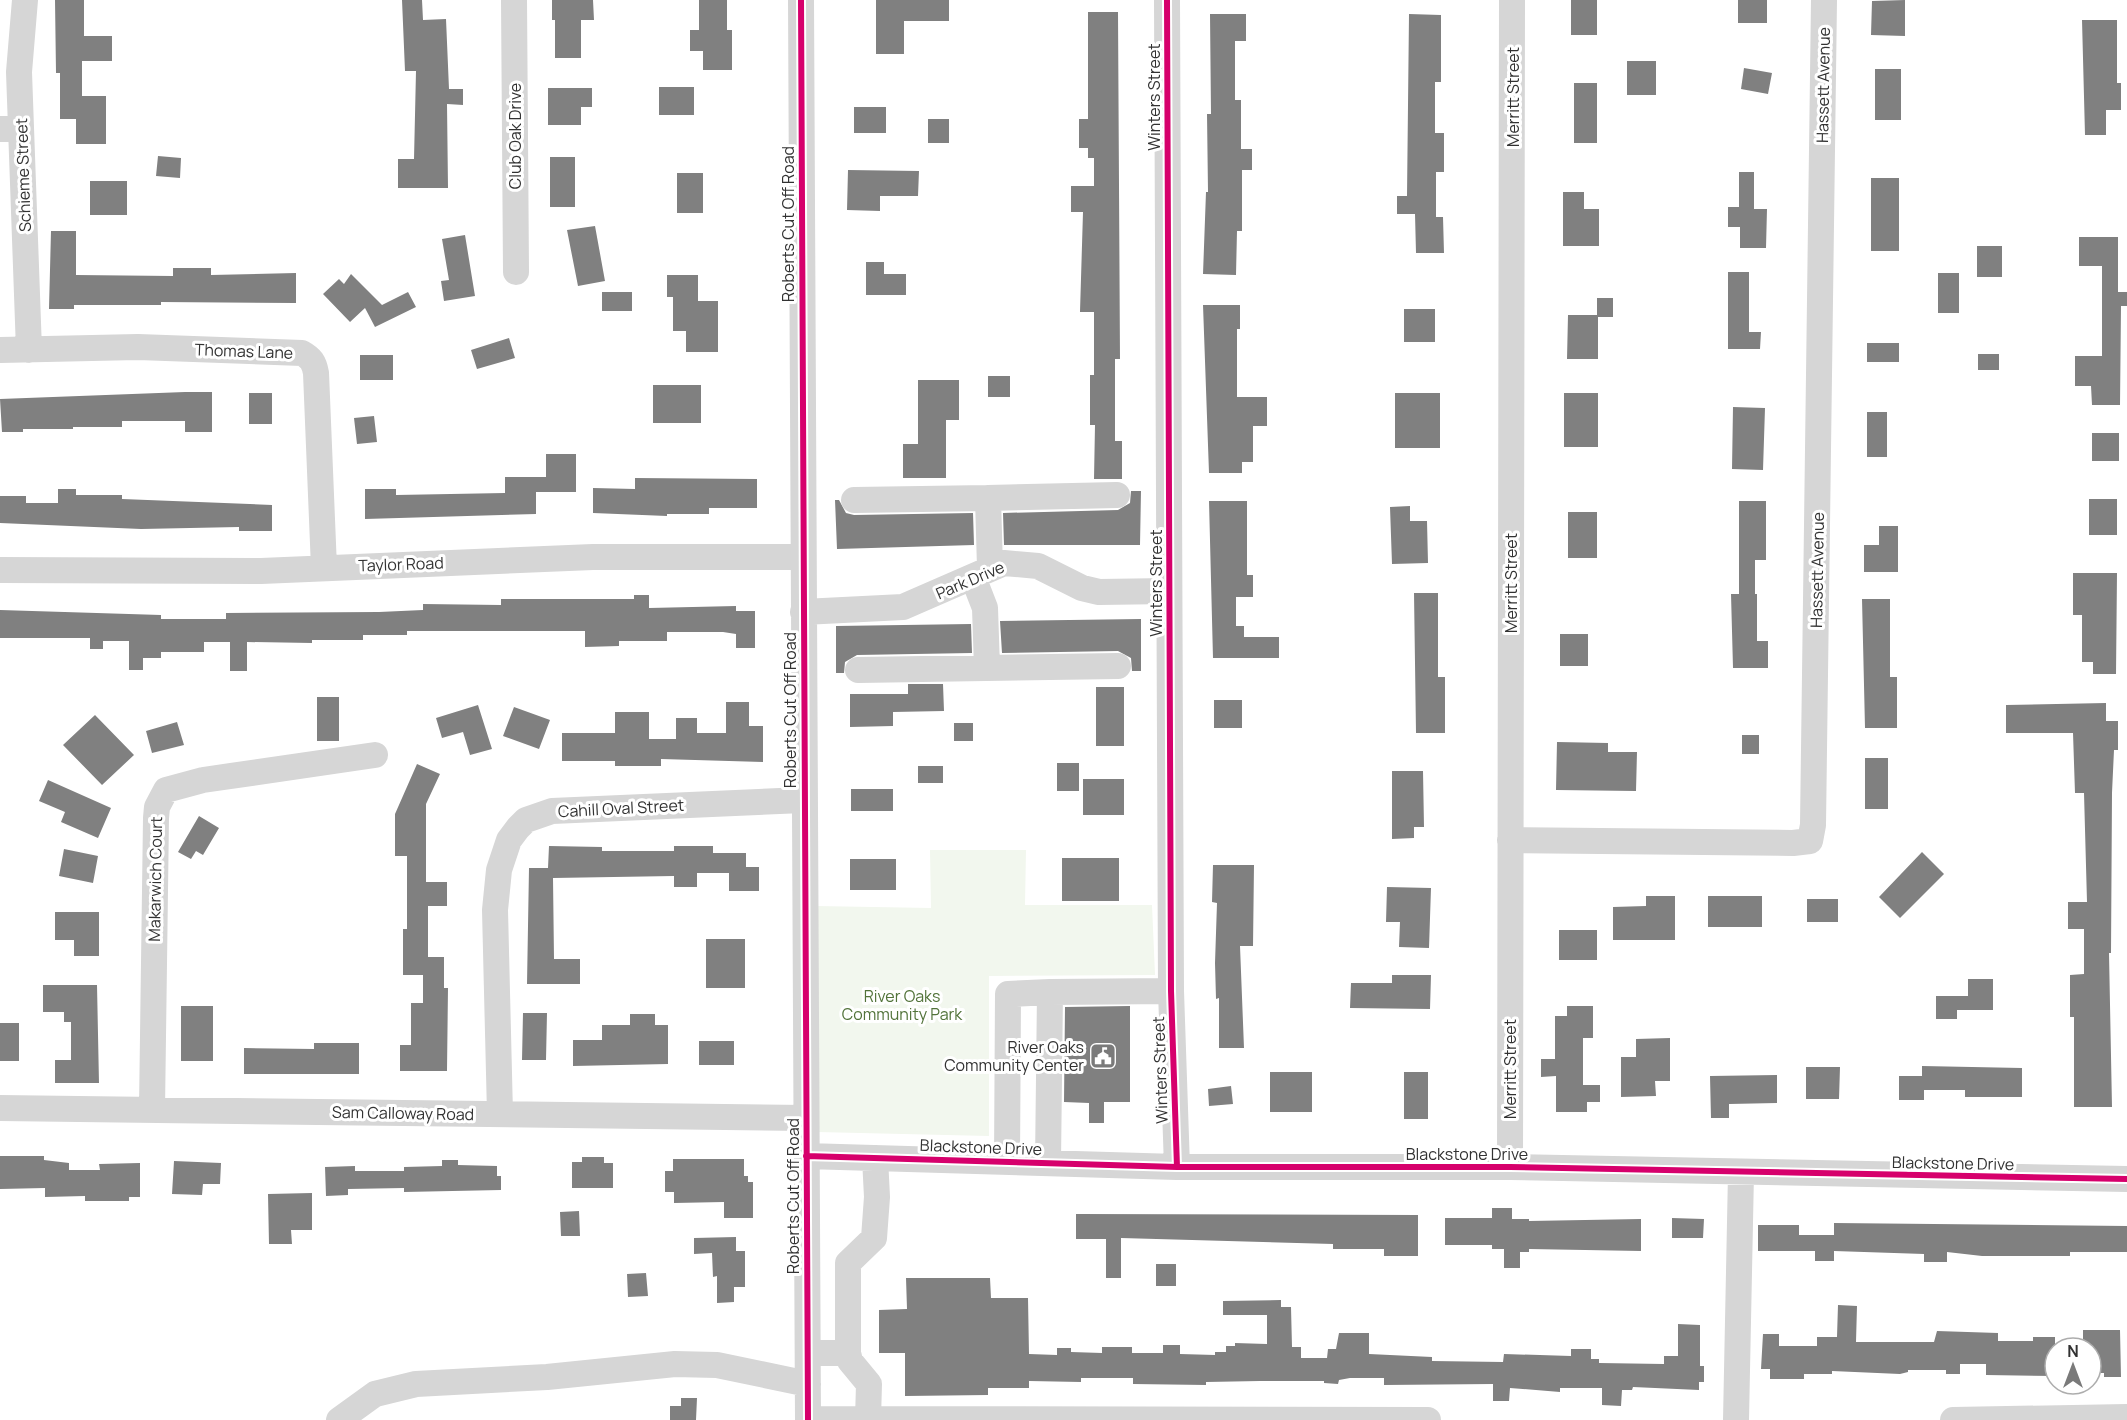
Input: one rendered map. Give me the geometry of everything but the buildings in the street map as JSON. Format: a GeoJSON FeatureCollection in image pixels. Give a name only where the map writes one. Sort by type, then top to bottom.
{"type":"FeatureCollection","features":[{"type":"Feature","properties":{"kind":"street","name":"Schieme Street"},"geometry":{"type":"LineString","coordinates":[[25,0],[19,72],[11,129],[29,350]]}},
{"type":"Feature","properties":{"kind":"street","name":"Club Oak Drive"},"geometry":{"type":"LineString","coordinates":[[514,0],[516,272]]}},
{"type":"Feature","properties":{"kind":"street","name":"Roberts Cut Off Road"},"geometry":{"type":"LineString","coordinates":[[801,0],[803,800],[808,1419]]}},
{"type":"Feature","properties":{"kind":"street","name":"Winters Street"},"geometry":{"type":"LineString","coordinates":[[1167,0],[1171,991],[1177,1167]]}},
{"type":"Feature","properties":{"kind":"street","name":"Merritt Street"},"geometry":{"type":"LineString","coordinates":[[1510,1167],[1512,0]]}},
{"type":"Feature","properties":{"kind":"street","name":"Hassett Avenue"},"geometry":{"type":"LineString","coordinates":[[1510,840],[1793,843],[1810,841],[1814,825],[1824,0]]}},
{"type":"Feature","properties":{"kind":"street","name":"Thomas Lane"},"geometry":{"type":"LineString","coordinates":[[0,350],[138,347],[302,353],[309,356],[314,363],[316,373],[324,568]]}},
{"type":"Feature","properties":{"kind":"street"},"geometry":{"type":"LineString","coordinates":[[854,501],[1117,495]]}},
{"type":"Feature","properties":{"kind":"street"},"geometry":{"type":"LineString","coordinates":[[987,668],[982,572],[988,498]]}},
{"type":"Feature","properties":{"kind":"street","name":"Taylor Road"},"geometry":{"type":"LineString","coordinates":[[0,570],[261,571],[593,557],[803,557]]}},
{"type":"Feature","properties":{"kind":"street","name":"Park Drive"},"geometry":{"type":"LineString","coordinates":[[803,612],[903,607],[1004,563],[1038,566],[1082,588],[1099,592],[1169,591]]}},
{"type":"Feature","properties":{"kind":"street"},"geometry":{"type":"LineString","coordinates":[[858,670],[1118,666]]}},
{"type":"Feature","properties":{"kind":"street","name":"Makarwich Court"},"geometry":{"type":"LineString","coordinates":[[152,1109],[156,818],[157,807],[166,790],[203,780],[375,755]]}},
{"type":"Feature","properties":{"kind":"street","name":"Cahill Oval Street"},"geometry":{"type":"LineString","coordinates":[[500,1114],[495,910],[499,870],[509,840],[526,820],[552,811],[803,800]]}},
{"type":"Feature","properties":{"kind":"street"},"geometry":{"type":"LineString","coordinates":[[1007,1162],[1008,994],[1171,991]]}},
{"type":"Feature","properties":{"kind":"street"},"geometry":{"type":"LineString","coordinates":[[1048,1163],[1050,992]]}},
{"type":"Feature","properties":{"kind":"street","name":"Sam Calloway Road"},"geometry":{"type":"LineString","coordinates":[[0,1108],[806,1118]]}},
{"type":"Feature","properties":{"kind":"street","name":"Blackstone Drive"},"geometry":{"type":"LineString","coordinates":[[806,1156],[1177,1167],[1510,1167],[2127,1179]]}},
{"type":"Feature","properties":{"kind":"street"},"geometry":{"type":"LineString","coordinates":[[807,1263],[848,1263],[874,1238],[875,1158]]}},
{"type":"Feature","properties":{"kind":"street"},"geometry":{"type":"LineString","coordinates":[[1736,1420],[1741,1173]]}},
{"type":"Feature","properties":{"kind":"street"},"geometry":{"type":"LineString","coordinates":[[848,1263],[849,1361],[869,1384],[868,1419]]}},
{"type":"Feature","properties":{"kind":"street"},"geometry":{"type":"LineString","coordinates":[[808,1353],[848,1353]]}},
{"type":"Feature","properties":{"kind":"street"},"geometry":{"type":"LineString","coordinates":[[339,1420],[375,1394],[416,1384],[547,1377],[675,1364],[717,1365],[808,1384]]}},
{"type":"Feature","properties":{"kind":"street"},"geometry":{"type":"LineString","coordinates":[[1953,1420],[2127,1417]]}},
{"type":"Feature","properties":{"kind":"street"},"geometry":{"type":"LineString","coordinates":[[808,1419],[1428,1420]]}},
{"type":"Feature","properties":{"kind":"green space","name":"River Oaks Community Park"},"geometry":{"type":"Polygon","coordinates":[[[930,850],[1026,850],[1025,905],[1152,905],[1155,975],[989,976],[989,1136],[817,1132],[816,906],[931,908],[930,850]]]}},
{"type":"Feature","properties":{"kind":"cycle path"},"geometry":{"type":"LineString","coordinates":[[801,0],[808,1420]]}},
{"type":"Feature","properties":{"kind":"cycle path"},"geometry":{"type":"LineString","coordinates":[[1167,0],[1171,991],[1177,1167]]}},
{"type":"Feature","properties":{"kind":"cycle path"},"geometry":{"type":"LineString","coordinates":[[806,1156],[1177,1167],[1510,1167],[2127,1179]]}},
{"type":"Feature","properties":{"kind":"place","name":"River Oaks Community Center"},"geometry":{"type":"Point","coordinates":[1103,1056]}}]}
